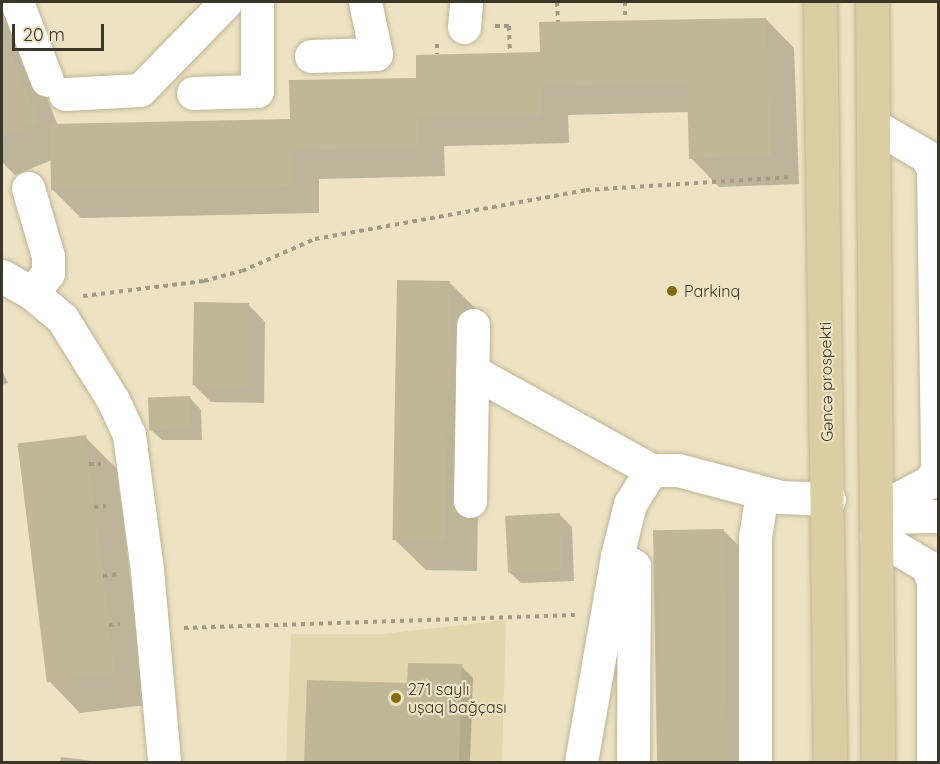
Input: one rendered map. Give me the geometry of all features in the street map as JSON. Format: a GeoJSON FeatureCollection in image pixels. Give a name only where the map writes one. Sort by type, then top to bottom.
{"type":"FeatureCollection","features":[{"type":"Feature","properties":{"kind":"main road","name":"Gəncə prospekti"},"geometry":{"type":"LineString","coordinates":[[820,2],[829,499],[830,762]]}},
{"type":"Feature","properties":{"kind":"main road"},"geometry":{"type":"LineString","coordinates":[[872,2],[878,762]]}},
{"type":"Feature","properties":{"kind":"street"},"geometry":{"type":"LineString","coordinates":[[20,3],[56,87],[140,90],[226,2]]}},
{"type":"Feature","properties":{"kind":"street"},"geometry":{"type":"LineString","coordinates":[[193,93],[257,91],[257,2]]}},
{"type":"Feature","properties":{"kind":"street"},"geometry":{"type":"LineString","coordinates":[[311,56],[376,54],[365,2]]}},
{"type":"Feature","properties":{"kind":"street"},"geometry":{"type":"LineString","coordinates":[[873,125],[926,156],[933,169],[937,471],[929,482],[876,521]]}},
{"type":"Feature","properties":{"kind":"street"},"geometry":{"type":"LineString","coordinates":[[28,188],[48,256],[48,273],[37,297]]}},
{"type":"Feature","properties":{"kind":"street"},"geometry":{"type":"LineString","coordinates":[[2,276],[37,297],[62,318],[82,347],[129,435],[152,630],[164,762]]}},
{"type":"Feature","properties":{"kind":"street"},"geometry":{"type":"LineString","coordinates":[[470,501],[473,325]]}},
{"type":"Feature","properties":{"kind":"street"},"geometry":{"type":"LineString","coordinates":[[472,371],[651,470],[678,470],[762,493],[829,499]]}},
{"type":"Feature","properties":{"kind":"street"},"geometry":{"type":"LineString","coordinates":[[581,762],[617,555],[630,504],[651,470]]}},
{"type":"Feature","properties":{"kind":"street"},"geometry":{"type":"LineString","coordinates":[[755,762],[755,537],[762,493]]}},
{"type":"Feature","properties":{"kind":"street"},"geometry":{"type":"LineString","coordinates":[[876,521],[939,516]]}},
{"type":"Feature","properties":{"kind":"street"},"geometry":{"type":"LineString","coordinates":[[876,521],[927,566],[933,581],[933,762]]}},
{"type":"Feature","properties":{"kind":"street"},"geometry":{"type":"LineString","coordinates":[[617,555],[634,566],[633,762]]}},
{"type":"Feature","properties":{"kind":"path"},"geometry":{"type":"LineString","coordinates":[[557,2],[558,22]]}},
{"type":"Feature","properties":{"kind":"path"},"geometry":{"type":"LineString","coordinates":[[625,2],[625,20]]}},
{"type":"Feature","properties":{"kind":"path"},"geometry":{"type":"LineString","coordinates":[[37,297],[204,281],[242,272],[315,239],[586,190],[822,175]]}},
{"type":"Feature","properties":{"kind":"path"},"geometry":{"type":"LineString","coordinates":[[152,630],[526,614],[606,615]]}},
{"type":"Feature","properties":{"kind":"shaded area","name":"271 saylı uşaq bağçası"},"geometry":{"type":"Polygon","coordinates":[[[506,620],[502,762],[286,762],[291,634],[382,634],[506,620]]]}},
{"type":"Feature","properties":{"kind":"building"},"geometry":{"type":"Polygon","coordinates":[[[766,18],[771,156],[689,159],[687,84],[541,87],[541,115],[417,118],[417,148],[291,151],[292,186],[51,190],[50,124],[290,119],[289,80],[416,78],[416,55],[540,52],[539,22],[766,18]]]}},
{"type":"Feature","properties":{"kind":"building"},"geometry":{"type":"Polygon","coordinates":[[[2,32],[39,122],[2,137],[2,32]]]}},
{"type":"Feature","properties":{"kind":"building"},"geometry":{"type":"Polygon","coordinates":[[[397,280],[450,281],[445,541],[392,540],[397,280]]]}},
{"type":"Feature","properties":{"kind":"building"},"geometry":{"type":"Polygon","coordinates":[[[194,302],[249,303],[248,386],[193,385],[194,302]]]}},
{"type":"Feature","properties":{"kind":"building"},"geometry":{"type":"Polygon","coordinates":[[[190,396],[191,429],[149,430],[148,397],[190,396]]]}},
{"type":"Feature","properties":{"kind":"building"},"geometry":{"type":"Polygon","coordinates":[[[86,435],[115,674],[47,683],[18,443],[86,435]]]}},
{"type":"Feature","properties":{"kind":"building"},"geometry":{"type":"Polygon","coordinates":[[[560,513],[563,570],[508,573],[505,516],[560,513]]]}},
{"type":"Feature","properties":{"kind":"building"},"geometry":{"type":"Polygon","coordinates":[[[724,529],[728,762],[657,762],[653,530],[724,529]]]}},
{"type":"Feature","properties":{"kind":"building"},"geometry":{"type":"Polygon","coordinates":[[[408,663],[462,664],[459,762],[304,762],[307,680],[407,683],[408,663]]]}},
{"type":"Feature","properties":{"kind":"place","name":"Parkinq"},"geometry":{"type":"Point","coordinates":[672,291]}},
{"type":"Feature","properties":{"kind":"place","name":"271 saylı uşaq bağçası"},"geometry":{"type":"Point","coordinates":[396,698]}}]}
